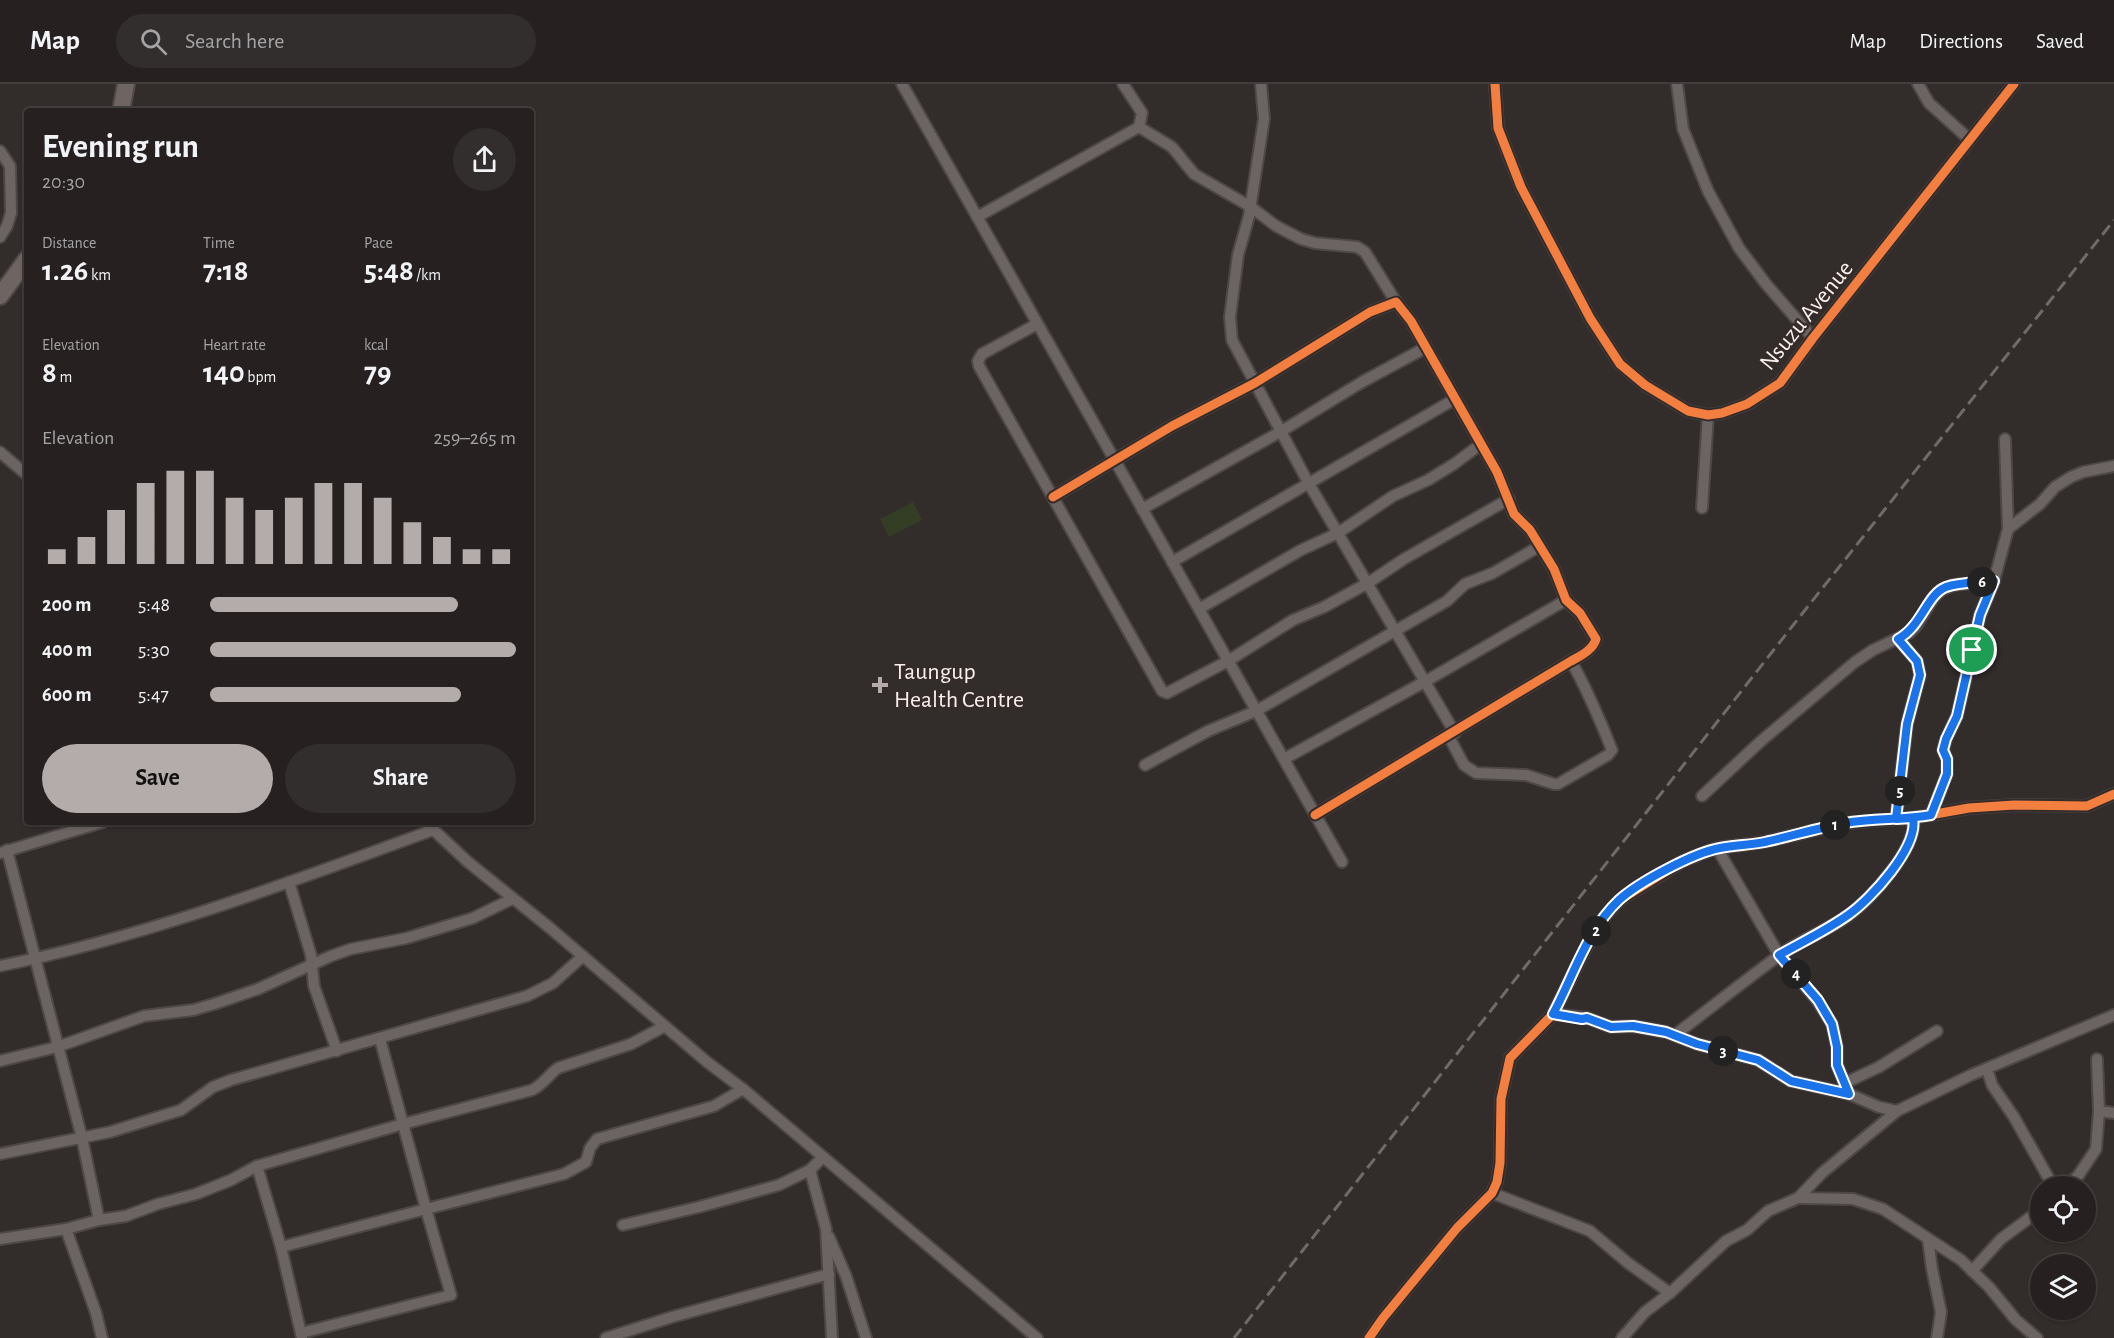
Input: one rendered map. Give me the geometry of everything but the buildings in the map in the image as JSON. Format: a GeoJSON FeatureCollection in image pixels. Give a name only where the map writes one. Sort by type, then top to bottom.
{"type":"FeatureCollection","features":[{"type":"Feature","properties":{"kind":"main road"},"geometry":{"type":"LineString","coordinates":[[122,108],[126,84]]}},
{"type":"Feature","properties":{"kind":"main road"},"geometry":{"type":"LineString","coordinates":[[0,296],[24,264]]}},
{"type":"Feature","properties":{"kind":"street"},"geometry":{"type":"LineString","coordinates":[[902,84],[1342,862]]}},
{"type":"Feature","properties":{"kind":"street"},"geometry":{"type":"LineString","coordinates":[[977,217],[1139,128],[1142,113],[1123,84]]}},
{"type":"Feature","properties":{"kind":"street"},"geometry":{"type":"LineString","coordinates":[[1261,84],[1264,119],[1251,207],[1238,255],[1230,330],[1232,340],[1309,484],[1426,681],[1452,734],[1464,765],[1476,773],[1526,775],[1558,784],[1608,755],[1612,750],[1610,744],[1587,691],[1571,662]]}},
{"type":"Feature","properties":{"kind":"street"},"geometry":{"type":"LineString","coordinates":[[1495,84],[1498,128],[1521,187],[1590,318],[1620,364],[1645,385],[1688,411],[1708,415],[1702,508]]}},
{"type":"Feature","properties":{"kind":"street"},"geometry":{"type":"LineString","coordinates":[[1677,84],[1683,129],[1708,191],[1739,248],[1766,284],[1813,338]]}},
{"type":"Feature","properties":{"kind":"street"},"geometry":{"type":"LineString","coordinates":[[1918,84],[1929,103],[1969,140]]}},
{"type":"Feature","properties":{"kind":"street","name":"Nsuzu Avenue"},"geometry":{"type":"LineString","coordinates":[[1708,415],[1722,414],[1747,404],[1780,383],[2014,84]]}},
{"type":"Feature","properties":{"kind":"street"},"geometry":{"type":"LineString","coordinates":[[1139,128],[1172,147],[1194,174],[1251,207],[1275,226],[1301,239],[1316,243],[1357,247],[1365,252],[1396,302],[1411,321],[1497,472],[1514,514],[1530,530],[1554,569],[1566,600],[1580,614],[1596,639],[1591,649],[1571,662],[1315,815]]}},
{"type":"Feature","properties":{"kind":"street"},"geometry":{"type":"LineString","coordinates":[[0,151],[10,166],[11,213],[0,237]]}},
{"type":"Feature","properties":{"kind":"street"},"geometry":{"type":"LineString","coordinates":[[1053,497],[1172,426],[1255,383],[1370,312],[1396,302]]}},
{"type":"Feature","properties":{"kind":"street"},"geometry":{"type":"LineString","coordinates":[[1037,324],[982,354],[978,361],[979,366],[1162,691],[1167,693],[1228,661],[1293,620],[1324,607],[1368,583],[1404,559],[1509,500]]}},
{"type":"Feature","properties":{"kind":"street"},"geometry":{"type":"LineString","coordinates":[[1142,509],[1425,348]]}},
{"type":"Feature","properties":{"kind":"street"},"geometry":{"type":"LineString","coordinates":[[1172,562],[1455,399]]}},
{"type":"Feature","properties":{"kind":"street"},"geometry":{"type":"LineString","coordinates":[[1931,815],[1947,774],[1947,759],[1943,750],[1957,716],[1978,624],[1994,581],[2008,529],[2005,439]]}},
{"type":"Feature","properties":{"kind":"street"},"geometry":{"type":"LineString","coordinates":[[1198,609],[1301,550],[1338,533],[1393,496],[1428,480],[1454,464],[1481,444]]}},
{"type":"Feature","properties":{"kind":"street"},"geometry":{"type":"LineString","coordinates":[[0,452],[24,472]]}},
{"type":"Feature","properties":{"kind":"street"},"geometry":{"type":"LineString","coordinates":[[2008,529],[2040,504],[2055,487],[2071,477],[2083,472],[2114,466]]}},
{"type":"Feature","properties":{"kind":"street"},"geometry":{"type":"LineString","coordinates":[[1145,765],[1208,731],[1256,711],[1447,601],[1465,584],[1493,573],[1540,546]]}},
{"type":"Feature","properties":{"kind":"street"},"geometry":{"type":"LineString","coordinates":[[1702,796],[1761,741],[1855,662],[1909,633],[1941,590],[1953,585],[1994,581]]}},
{"type":"Feature","properties":{"kind":"street"},"geometry":{"type":"LineString","coordinates":[[1284,759],[1566,600]]}},
{"type":"Feature","properties":{"kind":"street"},"geometry":{"type":"LineString","coordinates":[[1896,819],[1907,724],[1920,675],[1917,661],[1898,639]]}},
{"type":"Feature","properties":{"kind":"street"},"geometry":{"type":"LineString","coordinates":[[1370,1338],[1383,1318],[1457,1228],[1492,1193],[1497,1182],[1500,1163],[1501,1099],[1510,1058],[1553,1014],[1589,942],[1605,916],[1620,900],[1683,861],[1717,848],[1764,842],[1845,823],[1913,818],[1969,808],[2014,805],[2087,806],[2114,794]]}},
{"type":"Feature","properties":{"kind":"street"},"geometry":{"type":"LineString","coordinates":[[1675,1035],[1779,955],[1849,915],[1866,899],[1897,862],[1914,831],[1913,818]]}},
{"type":"Feature","properties":{"kind":"street"},"geometry":{"type":"LineString","coordinates":[[93,825],[4,852],[82,1138],[99,1220]]}},
{"type":"Feature","properties":{"kind":"street"},"geometry":{"type":"LineString","coordinates":[[0,966],[34,960],[153,927],[289,882],[429,826],[512,899],[583,956],[707,1062],[743,1089],[1037,1338]]}},
{"type":"Feature","properties":{"kind":"street"},"geometry":{"type":"LineString","coordinates":[[1717,848],[1779,955],[1818,1000],[1832,1024],[1837,1047],[1837,1065],[1847,1088]]}},
{"type":"Feature","properties":{"kind":"street"},"geometry":{"type":"LineString","coordinates":[[289,882],[306,935],[315,986],[337,1051]]}},
{"type":"Feature","properties":{"kind":"street"},"geometry":{"type":"LineString","coordinates":[[0,1061],[57,1047],[144,1016],[193,1010],[214,1004],[351,949],[407,938],[473,918],[512,899]]}},
{"type":"Feature","properties":{"kind":"street"},"geometry":{"type":"LineString","coordinates":[[0,1155],[82,1138],[181,1110],[213,1087],[231,1080],[527,996],[553,983],[583,956]]}},
{"type":"Feature","properties":{"kind":"street"},"geometry":{"type":"LineString","coordinates":[[1553,1014],[1587,1018],[1611,1027],[1633,1026],[1675,1035],[1697,1044],[1758,1060],[1791,1081],[1847,1088],[1880,1107],[1897,1111]]}},
{"type":"Feature","properties":{"kind":"street"},"geometry":{"type":"LineString","coordinates":[[1798,1198],[1822,1173],[1897,1111],[1987,1069],[2114,1015]]}},
{"type":"Feature","properties":{"kind":"street"},"geometry":{"type":"LineString","coordinates":[[0,1239],[66,1229],[99,1220],[126,1216],[158,1204],[196,1194],[231,1180],[257,1166],[532,1090],[540,1086],[550,1073],[558,1068],[631,1044],[665,1026]]}},
{"type":"Feature","properties":{"kind":"street"},"geometry":{"type":"LineString","coordinates":[[1847,1088],[1937,1031]]}},
{"type":"Feature","properties":{"kind":"street"},"geometry":{"type":"LineString","coordinates":[[257,1166],[281,1247],[302,1336],[451,1295],[380,1039]]}},
{"type":"Feature","properties":{"kind":"street"},"geometry":{"type":"LineString","coordinates":[[2076,1176],[2089,1163],[2097,1149],[2099,1111],[2097,1059]]}},
{"type":"Feature","properties":{"kind":"street"},"geometry":{"type":"LineString","coordinates":[[1987,1069],[1992,1085],[2014,1117],[2047,1176]]}},
{"type":"Feature","properties":{"kind":"street"},"geometry":{"type":"LineString","coordinates":[[281,1247],[564,1174],[586,1162],[590,1148],[597,1139],[714,1106],[743,1089]]}},
{"type":"Feature","properties":{"kind":"street"},"geometry":{"type":"LineString","coordinates":[[2099,1111],[2114,1113]]}},
{"type":"Feature","properties":{"kind":"street"},"geometry":{"type":"LineString","coordinates":[[623,1225],[779,1185],[810,1170],[823,1157]]}},
{"type":"Feature","properties":{"kind":"street"},"geometry":{"type":"LineString","coordinates":[[810,1170],[826,1229],[846,1276],[866,1338]]}},
{"type":"Feature","properties":{"kind":"street"},"geometry":{"type":"LineString","coordinates":[[1492,1193],[1590,1231],[1628,1263],[1670,1293]]}},
{"type":"Feature","properties":{"kind":"street"},"geometry":{"type":"LineString","coordinates":[[1622,1338],[1645,1312],[1670,1293],[1726,1241],[1747,1230],[1768,1210],[1798,1198],[1853,1198],[1883,1209],[1951,1252],[1989,1287],[2016,1320],[2037,1338]]}},
{"type":"Feature","properties":{"kind":"street"},"geometry":{"type":"LineString","coordinates":[[1972,1271],[2001,1239],[2030,1217]]}},
{"type":"Feature","properties":{"kind":"street"},"geometry":{"type":"LineString","coordinates":[[66,1229],[96,1313],[102,1338]]}},
{"type":"Feature","properties":{"kind":"street"},"geometry":{"type":"LineString","coordinates":[[826,1229],[832,1338]]}},
{"type":"Feature","properties":{"kind":"street"},"geometry":{"type":"LineString","coordinates":[[1928,1239],[1941,1312],[1937,1338]]}},
{"type":"Feature","properties":{"kind":"street"},"geometry":{"type":"LineString","coordinates":[[606,1338],[672,1317],[829,1274]]}},
{"type":"Feature","properties":{"kind":"green space"},"geometry":{"type":"Polygon","coordinates":[[[913,502],[922,520],[889,537],[880,519],[913,502]]]}},
{"type":"Feature","properties":{"kind":"railway"},"geometry":{"type":"LineString","coordinates":[[1234,1338],[2114,220]]}},
{"type":"Feature","properties":{"kind":"cycle path"},"geometry":{"type":"LineString","coordinates":[[1495,84],[1498,128],[1521,187],[1590,318],[1620,364],[1645,385],[1688,411],[1708,415],[1722,413],[1747,404],[1780,383],[2014,84]]}},
{"type":"Feature","properties":{"kind":"cycle path"},"geometry":{"type":"LineString","coordinates":[[1053,497],[1172,426],[1255,383],[1370,312],[1396,302],[1411,321],[1497,472],[1514,514],[1530,530],[1554,569],[1566,600],[1580,613],[1596,639],[1582,655],[1315,815]]}},
{"type":"Feature","properties":{"kind":"cycle path"},"geometry":{"type":"LineString","coordinates":[[1369,1338],[1457,1228],[1492,1193],[1497,1182],[1500,1163],[1501,1099],[1510,1058],[1553,1014],[1589,942],[1605,916],[1620,900],[1683,861],[1717,848],[1764,842],[1845,823],[1913,818],[1969,808],[2014,805],[2087,806],[2114,794]]}},
{"type":"Feature","properties":{"kind":"place","name":"Taungup Health Centre"},"geometry":{"type":"Point","coordinates":[880,685]}},
{"type":"Feature","properties":{"kind":"route"},"geometry":{"type":"LineString","coordinates":[[1972,650],[1957,716],[1943,750],[1947,759],[1947,774],[1931,815],[1913,818],[1905,819],[1877,819],[1845,823],[1764,842],[1717,848],[1683,861],[1620,900],[1605,916],[1589,942],[1553,1014],[1593,1019],[1611,1027],[1633,1026],[1666,1032],[1697,1044],[1758,1060],[1787,1080],[1849,1094],[1837,1065],[1837,1047],[1832,1024],[1818,1000],[1779,955],[1849,915],[1889,873],[1909,842],[1914,831],[1913,818],[1896,819],[1907,724],[1920,668],[1917,661],[1898,639],[1916,626],[1933,598],[1941,590],[1953,585],[1994,581],[1980,615],[1972,650]]}}]}
